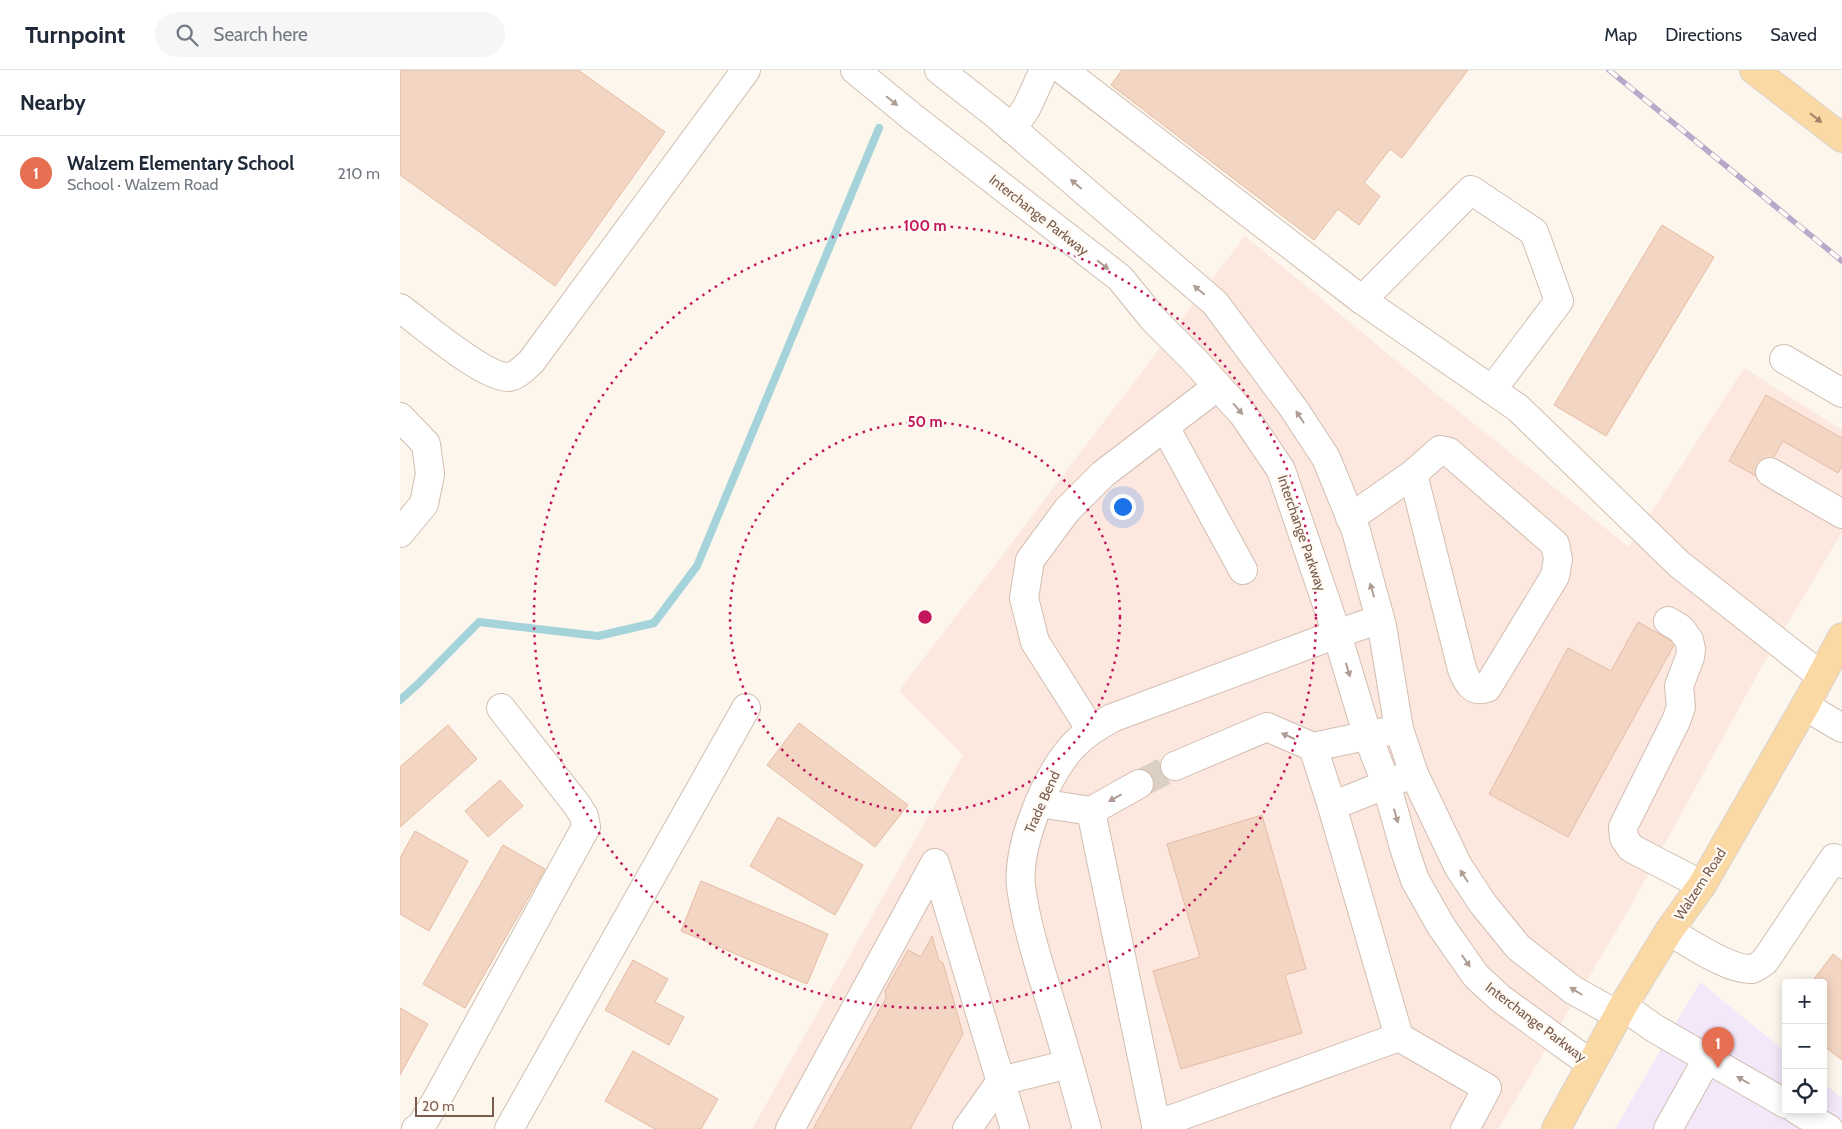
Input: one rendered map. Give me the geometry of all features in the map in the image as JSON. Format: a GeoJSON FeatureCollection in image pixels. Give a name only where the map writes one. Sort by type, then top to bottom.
{"type":"FeatureCollection","features":[{"type":"Feature","properties":{"kind":"main road"},"geometry":{"type":"LineString","coordinates":[[1754,70],[1842,138]]}},
{"type":"Feature","properties":{"kind":"main road","name":"Walzem Road"},"geometry":{"type":"LineString","coordinates":[[1556,1129],[1621,1010],[1669,931],[1702,885],[1842,637]]}},
{"type":"Feature","properties":{"kind":"street"},"geometry":{"type":"LineString","coordinates":[[400,308],[479,367],[495,375],[510,377],[520,372],[531,362],[746,70]]}},
{"type":"Feature","properties":{"kind":"street","name":"Interchange Parkway"},"geometry":{"type":"LineString","coordinates":[[854,70],[1120,278],[1154,320],[1243,414],[1281,470],[1368,737],[1386,783],[1415,880],[1441,926],[1476,976],[1501,999],[1591,1064]]}},
{"type":"Feature","properties":{"kind":"street"},"geometry":{"type":"LineString","coordinates":[[939,70],[1012,129],[1215,303],[1294,409],[1326,458],[1356,531],[1380,619],[1399,729],[1414,774],[1458,866],[1483,904],[1518,948],[1573,990],[1621,1010],[1782,1102]]}},
{"type":"Feature","properties":{"kind":"street"},"geometry":{"type":"LineString","coordinates":[[1012,129],[1027,107],[1044,70]]}},
{"type":"Feature","properties":{"kind":"street"},"geometry":{"type":"LineString","coordinates":[[1063,70],[1362,300],[1518,408],[1679,564],[1821,676]]}},
{"type":"Feature","properties":{"kind":"street"},"geometry":{"type":"LineString","coordinates":[[1362,300],[1471,190],[1534,232],[1559,301],[1492,390]]}},
{"type":"Feature","properties":{"kind":"street"},"geometry":{"type":"LineString","coordinates":[[1784,359],[1842,393]]}},
{"type":"Feature","properties":{"kind":"street"},"geometry":{"type":"LineString","coordinates":[[1091,730],[1035,642],[1024,598],[1030,560],[1066,510],[1103,474],[1218,386]]}},
{"type":"Feature","properties":{"kind":"street"},"geometry":{"type":"LineString","coordinates":[[400,417],[426,444],[430,474],[424,504],[400,534]]}},
{"type":"Feature","properties":{"kind":"street"},"geometry":{"type":"LineString","coordinates":[[1166,426],[1243,570]]}},
{"type":"Feature","properties":{"kind":"street"},"geometry":{"type":"LineString","coordinates":[[1350,518],[1414,474],[1440,450],[1450,452],[1555,544],[1558,559],[1556,576],[1487,688],[1480,690],[1473,688],[1466,680],[1462,670],[1414,474]]}},
{"type":"Feature","properties":{"kind":"street"},"geometry":{"type":"LineString","coordinates":[[1770,472],[1842,514]]}},
{"type":"Feature","properties":{"kind":"street","name":"Trade Bend"},"geometry":{"type":"LineString","coordinates":[[1087,1129],[1033,943],[1021,886],[1026,838],[1046,786],[1073,746],[1091,730],[1112,718],[1380,619]]}},
{"type":"Feature","properties":{"kind":"street"},"geometry":{"type":"LineString","coordinates":[[1668,621],[1681,629],[1692,649],[1679,686],[1681,707],[1676,721],[1623,827],[1624,838],[1631,848],[1702,885]]}},
{"type":"Feature","properties":{"kind":"street"},"geometry":{"type":"LineString","coordinates":[[1804,706],[1842,728]]}},
{"type":"Feature","properties":{"kind":"street"},"geometry":{"type":"LineString","coordinates":[[416,1129],[421,1126],[436,1101],[586,826],[584,816],[577,805],[502,708]]}},
{"type":"Feature","properties":{"kind":"street"},"geometry":{"type":"LineString","coordinates":[[509,1129],[746,708]]}},
{"type":"Feature","properties":{"kind":"street"},"geometry":{"type":"LineString","coordinates":[[1175,766],[1267,727],[1313,747],[1399,729]]}},
{"type":"Feature","properties":{"kind":"street"},"geometry":{"type":"LineString","coordinates":[[1313,747],[1399,1036],[1487,1088],[1465,1129]]}},
{"type":"Feature","properties":{"kind":"street"},"geometry":{"type":"LineString","coordinates":[[1332,806],[1386,783],[1414,774]]}},
{"type":"Feature","properties":{"kind":"street"},"geometry":{"type":"LineString","coordinates":[[1039,803],[1091,811],[1139,784]]}},
{"type":"Feature","properties":{"kind":"street"},"geometry":{"type":"LineString","coordinates":[[1091,811],[1157,1127],[1399,1036]]}},
{"type":"Feature","properties":{"kind":"street"},"geometry":{"type":"LineString","coordinates":[[1669,931],[1722,962],[1739,968],[1754,969],[1765,961],[1839,856]]}},
{"type":"Feature","properties":{"kind":"street"},"geometry":{"type":"LineString","coordinates":[[790,1129],[935,863],[1015,1129]]}},
{"type":"Feature","properties":{"kind":"street"},"geometry":{"type":"LineString","coordinates":[[1668,1129],[1707,1059]]}},
{"type":"Feature","properties":{"kind":"street"},"geometry":{"type":"LineString","coordinates":[[967,1129],[1001,1081],[1069,1064]]}},
{"type":"Feature","properties":{"kind":"street"},"geometry":{"type":"LineString","coordinates":[[1804,1114],[1829,1129]]}},
{"type":"Feature","properties":{"kind":"shaded area"},"geometry":{"type":"Polygon","coordinates":[[[1245,236],[1439,396],[1629,547],[1744,368],[1842,430],[1842,532],[1760,670],[1623,920],[1498,1129],[752,1129],[963,755],[899,691],[1245,236]]]}},
{"type":"Feature","properties":{"kind":"shaded area"},"geometry":{"type":"Polygon","coordinates":[[[1700,982],[1782,1049],[1782,1114],[1827,1114],[1827,1086],[1842,1098],[1842,1129],[1615,1129],[1700,982]]]}},
{"type":"Feature","properties":{"kind":"building"},"geometry":{"type":"Polygon","coordinates":[[[400,70],[578,70],[665,132],[555,286],[400,175],[400,70]]]}},
{"type":"Feature","properties":{"kind":"building"},"geometry":{"type":"Polygon","coordinates":[[[1122,70],[1468,70],[1402,158],[1390,149],[1364,183],[1380,196],[1359,225],[1338,209],[1314,240],[1111,85],[1122,70]]]}},
{"type":"Feature","properties":{"kind":"building"},"geometry":{"type":"Polygon","coordinates":[[[1662,225],[1714,257],[1606,436],[1554,405],[1662,225]]]}},
{"type":"Feature","properties":{"kind":"building"},"geometry":{"type":"Polygon","coordinates":[[[1766,395],[1842,438],[1842,466],[1838,473],[1783,441],[1761,479],[1729,461],[1766,395]]]}},
{"type":"Feature","properties":{"kind":"building"},"geometry":{"type":"Polygon","coordinates":[[[1638,622],[1675,643],[1568,837],[1489,794],[1568,648],[1611,671],[1638,622]]]}},
{"type":"Feature","properties":{"kind":"building"},"geometry":{"type":"Polygon","coordinates":[[[799,723],[908,805],[875,847],[767,765],[799,723]]]}},
{"type":"Feature","properties":{"kind":"building"},"geometry":{"type":"Polygon","coordinates":[[[448,725],[477,759],[400,827],[400,767],[448,725]]]}},
{"type":"Feature","properties":{"kind":"building"},"geometry":{"type":"Polygon","coordinates":[[[500,780],[523,806],[488,837],[465,811],[500,780]]]}},
{"type":"Feature","properties":{"kind":"building"},"geometry":{"type":"Polygon","coordinates":[[[1262,815],[1306,969],[1285,975],[1302,1033],[1181,1069],[1153,971],[1200,957],[1167,844],[1262,815]]]}},
{"type":"Feature","properties":{"kind":"building"},"geometry":{"type":"Polygon","coordinates":[[[778,817],[863,865],[835,915],[750,866],[778,817]]]}},
{"type":"Feature","properties":{"kind":"building"},"geometry":{"type":"Polygon","coordinates":[[[415,831],[468,861],[429,931],[400,914],[400,858],[415,831]]]}},
{"type":"Feature","properties":{"kind":"building"},"geometry":{"type":"Polygon","coordinates":[[[503,845],[545,869],[465,1008],[423,984],[503,845]]]}},
{"type":"Feature","properties":{"kind":"building"},"geometry":{"type":"Polygon","coordinates":[[[701,881],[828,934],[807,984],[681,931],[701,881]]]}},
{"type":"Feature","properties":{"kind":"building"},"geometry":{"type":"Polygon","coordinates":[[[932,936],[939,961],[943,963],[963,1034],[910,1129],[813,1129],[886,998],[885,991],[908,950],[921,957],[932,936]]]}},
{"type":"Feature","properties":{"kind":"building"},"geometry":{"type":"Polygon","coordinates":[[[1833,954],[1842,961],[1842,1060],[1827,1048],[1827,979],[1814,979],[1833,954]]]}},
{"type":"Feature","properties":{"kind":"building"},"geometry":{"type":"Polygon","coordinates":[[[633,960],[668,979],[655,1002],[684,1017],[669,1045],[605,1010],[633,960]]]}},
{"type":"Feature","properties":{"kind":"building"},"geometry":{"type":"Polygon","coordinates":[[[400,1008],[428,1024],[400,1075],[400,1008]]]}},
{"type":"Feature","properties":{"kind":"building"},"geometry":{"type":"Polygon","coordinates":[[[633,1051],[718,1099],[701,1129],[655,1129],[605,1101],[633,1051]]]}},
{"type":"Feature","properties":{"kind":"waterway"},"geometry":{"type":"LineString","coordinates":[[400,700],[479,622],[598,636],[654,623],[697,566],[879,128]]}},
{"type":"Feature","properties":{"kind":"tunnel"},"geometry":{"type":"LineString","coordinates":[[1139,784],[1175,766]]}},
{"type":"Feature","properties":{"kind":"railway"},"geometry":{"type":"LineString","coordinates":[[1609,70],[1842,261]]}},
{"type":"Feature","properties":{"kind":"place","name":"Walzem Elementary School"},"geometry":{"type":"Point","coordinates":[1718,1068]}}]}
